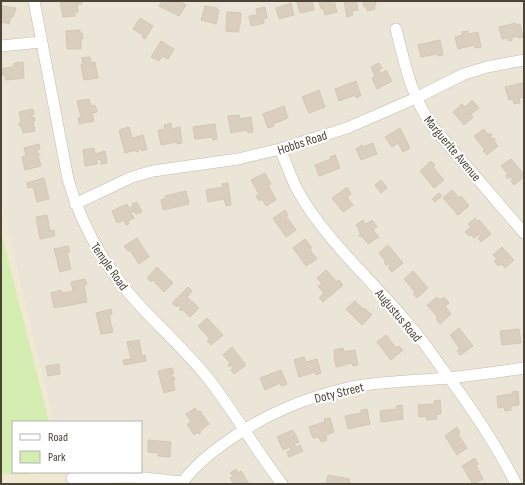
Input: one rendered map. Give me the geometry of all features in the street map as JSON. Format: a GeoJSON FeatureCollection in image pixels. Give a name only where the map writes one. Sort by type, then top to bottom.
{"type":"FeatureCollection","features":[{"type":"Feature","properties":{"kind":"street","name":"Temple Road"},"geometry":{"type":"LineString","coordinates":[[34,1],[68,179],[75,204],[94,244],[110,269],[127,291],[208,378],[282,484]]}},
{"type":"Feature","properties":{"kind":"street","name":"Marguerite Avenue"},"geometry":{"type":"LineString","coordinates":[[396,29],[410,81],[424,114],[433,127],[524,233]]}},
{"type":"Feature","properties":{"kind":"street"},"geometry":{"type":"LineString","coordinates":[[1,46],[42,42]]}},
{"type":"Feature","properties":{"kind":"street","name":"Hobbs Road"},"geometry":{"type":"LineString","coordinates":[[75,204],[126,179],[153,171],[226,161],[280,149],[347,128],[416,98],[464,74],[487,67],[524,60]]}},
{"type":"Feature","properties":{"kind":"street","name":"Augustus Road"},"geometry":{"type":"LineString","coordinates":[[280,149],[298,191],[313,214],[348,258],[407,322],[471,408],[516,484]]}},
{"type":"Feature","properties":{"kind":"street","name":"Doty Street"},"geometry":{"type":"LineString","coordinates":[[182,483],[210,455],[244,430],[265,418],[294,405],[345,389],[387,382],[449,378],[524,368]]}},
{"type":"Feature","properties":{"kind":"street"},"geometry":{"type":"LineString","coordinates":[[72,478],[134,477],[182,483]]}},
{"type":"Feature","properties":{"kind":"shaded area"},"geometry":{"type":"Polygon","coordinates":[[[1,1],[524,1],[524,484],[68,484],[65,473],[142,473],[142,421],[53,421],[1,204],[1,1]]]}},
{"type":"Feature","properties":{"kind":"shaded area"},"geometry":{"type":"Polygon","coordinates":[[[1,204],[53,421],[12,421],[12,473],[65,473],[68,484],[1,484],[1,204]]]}},
{"type":"Feature","properties":{"kind":"green space"},"geometry":{"type":"Polygon","coordinates":[[[1,231],[49,421],[12,421],[12,473],[41,473],[22,475],[1,474],[1,231]]]}},
{"type":"Feature","properties":{"kind":"building"},"geometry":{"type":"Polygon","coordinates":[[[60,1],[82,1],[82,4],[77,4],[78,12],[75,12],[75,16],[63,17],[60,1]]]}},
{"type":"Feature","properties":{"kind":"building"},"geometry":{"type":"Polygon","coordinates":[[[162,1],[179,1],[186,5],[179,16],[159,6],[162,1]]]}},
{"type":"Feature","properties":{"kind":"building"},"geometry":{"type":"Polygon","coordinates":[[[312,1],[314,10],[300,13],[297,2],[312,1]]]}},
{"type":"Feature","properties":{"kind":"building"},"geometry":{"type":"Polygon","coordinates":[[[319,1],[334,1],[337,12],[325,15],[323,8],[321,9],[319,1]]]}},
{"type":"Feature","properties":{"kind":"building"},"geometry":{"type":"Polygon","coordinates":[[[344,1],[356,1],[358,10],[352,11],[353,15],[347,17],[344,1]]]}},
{"type":"Feature","properties":{"kind":"building"},"geometry":{"type":"Polygon","coordinates":[[[363,1],[375,1],[375,9],[367,11],[366,7],[364,7],[363,1]]]}},
{"type":"Feature","properties":{"kind":"building"},"geometry":{"type":"Polygon","coordinates":[[[291,3],[294,15],[279,19],[276,8],[291,3]]]}},
{"type":"Feature","properties":{"kind":"building"},"geometry":{"type":"Polygon","coordinates":[[[2,6],[16,8],[9,24],[1,22],[2,6]]]}},
{"type":"Feature","properties":{"kind":"building"},"geometry":{"type":"Polygon","coordinates":[[[205,6],[217,8],[217,10],[219,10],[216,24],[201,20],[205,6]]]}},
{"type":"Feature","properties":{"kind":"building"},"geometry":{"type":"Polygon","coordinates":[[[265,7],[267,18],[263,19],[264,23],[251,26],[249,16],[257,15],[256,9],[265,7]]]}},
{"type":"Feature","properties":{"kind":"building"},"geometry":{"type":"Polygon","coordinates":[[[227,12],[241,13],[239,31],[226,31],[227,12]]]}},
{"type":"Feature","properties":{"kind":"building"},"geometry":{"type":"Polygon","coordinates":[[[140,18],[153,26],[145,39],[142,37],[143,35],[133,29],[140,18]]]}},
{"type":"Feature","properties":{"kind":"building"},"geometry":{"type":"Polygon","coordinates":[[[516,23],[516,25],[520,24],[523,37],[512,37],[512,40],[509,41],[508,38],[502,39],[499,27],[516,23]]]}},
{"type":"Feature","properties":{"kind":"building"},"geometry":{"type":"Polygon","coordinates":[[[80,30],[83,39],[81,39],[81,49],[67,49],[66,31],[80,30]]]}},
{"type":"Feature","properties":{"kind":"building"},"geometry":{"type":"Polygon","coordinates":[[[468,31],[469,34],[478,32],[481,47],[475,48],[474,45],[458,49],[455,37],[462,35],[462,32],[468,31]]]}},
{"type":"Feature","properties":{"kind":"building"},"geometry":{"type":"Polygon","coordinates":[[[440,40],[443,55],[438,56],[437,54],[421,57],[418,45],[440,40]]]}},
{"type":"Feature","properties":{"kind":"building"},"geometry":{"type":"Polygon","coordinates":[[[161,41],[174,49],[168,59],[162,56],[159,61],[151,57],[161,41]]]}},
{"type":"Feature","properties":{"kind":"building"},"geometry":{"type":"Polygon","coordinates":[[[90,57],[91,63],[95,62],[98,78],[84,80],[81,65],[83,64],[82,58],[90,57]]]}},
{"type":"Feature","properties":{"kind":"building"},"geometry":{"type":"Polygon","coordinates":[[[23,62],[24,78],[6,80],[5,75],[1,75],[1,69],[12,67],[15,63],[23,62]]]}},
{"type":"Feature","properties":{"kind":"building"},"geometry":{"type":"Polygon","coordinates":[[[379,63],[382,68],[379,70],[381,74],[386,70],[392,81],[377,89],[372,78],[375,76],[371,67],[379,63]]]}},
{"type":"Feature","properties":{"kind":"building"},"geometry":{"type":"Polygon","coordinates":[[[356,81],[361,96],[356,98],[355,95],[339,101],[335,89],[356,81]]]}},
{"type":"Feature","properties":{"kind":"building"},"geometry":{"type":"Polygon","coordinates":[[[523,83],[524,97],[519,98],[520,103],[514,104],[513,99],[509,100],[505,87],[523,83]]]}},
{"type":"Feature","properties":{"kind":"building"},"geometry":{"type":"Polygon","coordinates":[[[319,90],[325,107],[309,113],[302,97],[319,90]]]}},
{"type":"Feature","properties":{"kind":"building"},"geometry":{"type":"Polygon","coordinates":[[[89,99],[91,106],[95,105],[97,112],[92,113],[94,121],[79,124],[78,118],[81,117],[77,101],[89,99]]]}},
{"type":"Feature","properties":{"kind":"building"},"geometry":{"type":"Polygon","coordinates":[[[472,100],[479,108],[471,114],[473,117],[464,125],[453,112],[462,104],[465,107],[472,100]]]}},
{"type":"Feature","properties":{"kind":"building"},"geometry":{"type":"Polygon","coordinates":[[[284,106],[288,118],[273,124],[274,126],[268,128],[263,114],[284,106]]]}},
{"type":"Feature","properties":{"kind":"building"},"geometry":{"type":"Polygon","coordinates":[[[33,109],[34,114],[32,114],[32,118],[34,117],[35,121],[33,121],[35,131],[23,133],[21,125],[19,126],[19,123],[21,123],[19,112],[33,109]]]}},
{"type":"Feature","properties":{"kind":"building"},"geometry":{"type":"Polygon","coordinates":[[[239,115],[240,119],[251,117],[253,132],[248,133],[247,130],[231,133],[228,116],[239,115]]]}},
{"type":"Feature","properties":{"kind":"building"},"geometry":{"type":"Polygon","coordinates":[[[171,123],[172,129],[180,127],[182,143],[177,144],[177,142],[161,145],[158,130],[165,129],[164,125],[171,123]]]}},
{"type":"Feature","properties":{"kind":"building"},"geometry":{"type":"Polygon","coordinates":[[[215,124],[217,139],[213,140],[213,137],[195,139],[193,127],[215,124]]]}},
{"type":"Feature","properties":{"kind":"building"},"geometry":{"type":"Polygon","coordinates":[[[129,127],[132,138],[143,135],[147,149],[142,151],[141,148],[136,152],[135,150],[125,153],[119,130],[129,127]]]}},
{"type":"Feature","properties":{"kind":"building"},"geometry":{"type":"Polygon","coordinates":[[[400,128],[410,148],[403,152],[398,143],[392,147],[385,137],[400,128]]]}},
{"type":"Feature","properties":{"kind":"building"},"geometry":{"type":"Polygon","coordinates":[[[484,129],[488,135],[490,133],[492,135],[490,137],[495,139],[494,141],[498,146],[487,155],[474,136],[484,129]]]}},
{"type":"Feature","properties":{"kind":"building"},"geometry":{"type":"Polygon","coordinates":[[[373,143],[377,154],[361,160],[356,149],[362,145],[363,147],[373,143]]]}},
{"type":"Feature","properties":{"kind":"building"},"geometry":{"type":"Polygon","coordinates":[[[39,144],[40,149],[37,150],[38,154],[40,154],[38,156],[41,166],[25,170],[22,157],[26,156],[24,148],[39,144]]]}},
{"type":"Feature","properties":{"kind":"building"},"geometry":{"type":"Polygon","coordinates":[[[94,148],[95,154],[105,151],[107,163],[101,164],[101,159],[97,160],[97,164],[85,166],[83,150],[94,148]]]}},
{"type":"Feature","properties":{"kind":"building"},"geometry":{"type":"Polygon","coordinates":[[[335,155],[340,168],[319,176],[315,165],[331,159],[330,157],[335,155]]]}},
{"type":"Feature","properties":{"kind":"building"},"geometry":{"type":"Polygon","coordinates":[[[511,159],[524,174],[524,177],[514,185],[511,181],[513,179],[510,177],[508,179],[505,176],[508,174],[501,166],[511,159]]]}},
{"type":"Feature","properties":{"kind":"building"},"geometry":{"type":"Polygon","coordinates":[[[431,161],[435,165],[433,167],[444,180],[434,188],[420,171],[431,161]]]}},
{"type":"Feature","properties":{"kind":"building"},"geometry":{"type":"Polygon","coordinates":[[[265,173],[271,184],[268,185],[276,200],[266,206],[262,199],[259,201],[256,196],[259,194],[251,180],[265,173]]]}},
{"type":"Feature","properties":{"kind":"building"},"geometry":{"type":"Polygon","coordinates":[[[44,178],[49,199],[37,202],[33,187],[28,188],[27,183],[44,178]]]}},
{"type":"Feature","properties":{"kind":"building"},"geometry":{"type":"Polygon","coordinates":[[[381,180],[387,188],[381,193],[375,185],[381,180]]]}},
{"type":"Feature","properties":{"kind":"building"},"geometry":{"type":"Polygon","coordinates":[[[228,183],[231,205],[226,206],[224,199],[208,202],[206,190],[223,187],[222,184],[228,183]]]}},
{"type":"Feature","properties":{"kind":"building"},"geometry":{"type":"Polygon","coordinates":[[[347,187],[351,194],[347,197],[353,205],[343,212],[332,198],[347,187]]]}},
{"type":"Feature","properties":{"kind":"building"},"geometry":{"type":"Polygon","coordinates":[[[452,190],[459,198],[461,196],[469,206],[458,215],[443,198],[452,190]]]}},
{"type":"Feature","properties":{"kind":"building"},"geometry":{"type":"Polygon","coordinates":[[[186,191],[189,204],[163,210],[161,200],[166,198],[165,196],[186,191]]]}},
{"type":"Feature","properties":{"kind":"building"},"geometry":{"type":"Polygon","coordinates":[[[439,193],[442,196],[435,202],[432,199],[439,193]]]}},
{"type":"Feature","properties":{"kind":"building"},"geometry":{"type":"Polygon","coordinates":[[[137,202],[142,212],[136,214],[135,211],[131,213],[134,218],[128,221],[129,224],[126,225],[124,220],[117,223],[112,211],[127,204],[129,208],[133,206],[132,204],[137,202]]]}},
{"type":"Feature","properties":{"kind":"building"},"geometry":{"type":"Polygon","coordinates":[[[285,210],[288,215],[286,216],[296,230],[286,237],[273,218],[285,210]]]}},
{"type":"Feature","properties":{"kind":"building"},"geometry":{"type":"Polygon","coordinates":[[[47,215],[50,231],[54,230],[55,236],[40,239],[36,217],[47,215]]]}},
{"type":"Feature","properties":{"kind":"building"},"geometry":{"type":"Polygon","coordinates":[[[475,218],[477,221],[479,220],[491,234],[481,242],[478,238],[481,236],[479,234],[474,238],[465,232],[471,227],[468,224],[475,218]]]}},
{"type":"Feature","properties":{"kind":"building"},"geometry":{"type":"Polygon","coordinates":[[[363,220],[366,224],[372,220],[377,227],[373,230],[379,237],[368,244],[362,236],[360,237],[359,235],[361,234],[356,225],[363,220]]]}},
{"type":"Feature","properties":{"kind":"building"},"geometry":{"type":"Polygon","coordinates":[[[137,238],[149,257],[139,264],[130,250],[128,251],[124,246],[137,238]]]}},
{"type":"Feature","properties":{"kind":"building"},"geometry":{"type":"Polygon","coordinates":[[[305,239],[312,248],[310,250],[317,259],[306,266],[293,248],[305,239]]]}},
{"type":"Feature","properties":{"kind":"building"},"geometry":{"type":"Polygon","coordinates":[[[388,245],[403,263],[392,272],[388,268],[390,266],[384,263],[386,262],[379,253],[388,245]]]}},
{"type":"Feature","properties":{"kind":"building"},"geometry":{"type":"Polygon","coordinates":[[[68,246],[70,252],[67,252],[71,269],[60,272],[54,249],[68,246]]]}},
{"type":"Feature","properties":{"kind":"building"},"geometry":{"type":"Polygon","coordinates":[[[502,247],[514,260],[505,268],[501,264],[498,266],[494,261],[497,259],[493,255],[502,247]]]}},
{"type":"Feature","properties":{"kind":"building"},"geometry":{"type":"Polygon","coordinates":[[[157,267],[173,283],[164,292],[153,280],[151,282],[147,278],[157,267]]]}},
{"type":"Feature","properties":{"kind":"building"},"geometry":{"type":"Polygon","coordinates":[[[326,270],[337,282],[339,280],[343,285],[323,302],[319,298],[324,293],[318,286],[322,284],[317,278],[326,270]]]}},
{"type":"Feature","properties":{"kind":"building"},"geometry":{"type":"Polygon","coordinates":[[[413,271],[428,288],[417,298],[413,294],[415,292],[404,279],[413,271]]]}},
{"type":"Feature","properties":{"kind":"building"},"geometry":{"type":"Polygon","coordinates":[[[85,279],[87,284],[84,285],[87,302],[54,308],[51,293],[61,290],[62,293],[73,291],[71,282],[85,279]]]}},
{"type":"Feature","properties":{"kind":"building"},"geometry":{"type":"Polygon","coordinates":[[[188,287],[192,291],[187,297],[199,308],[190,317],[183,310],[181,311],[179,309],[181,308],[178,305],[177,307],[172,303],[188,287]]]}},
{"type":"Feature","properties":{"kind":"building"},"geometry":{"type":"Polygon","coordinates":[[[437,297],[440,300],[444,297],[449,303],[445,306],[451,314],[440,324],[436,319],[438,318],[427,305],[437,297]]]}},
{"type":"Feature","properties":{"kind":"building"},"geometry":{"type":"Polygon","coordinates":[[[355,301],[372,315],[362,325],[346,309],[355,301]]]}},
{"type":"Feature","properties":{"kind":"building"},"geometry":{"type":"Polygon","coordinates":[[[111,309],[112,314],[109,315],[113,332],[101,334],[96,313],[111,309]]]}},
{"type":"Feature","properties":{"kind":"building"},"geometry":{"type":"Polygon","coordinates":[[[207,318],[223,335],[211,345],[207,341],[210,339],[198,326],[207,318]]]}},
{"type":"Feature","properties":{"kind":"building"},"geometry":{"type":"Polygon","coordinates":[[[459,328],[473,346],[460,355],[457,350],[460,349],[450,335],[459,328]]]}},
{"type":"Feature","properties":{"kind":"building"},"geometry":{"type":"Polygon","coordinates":[[[519,329],[521,343],[502,345],[500,331],[519,329]]]}},
{"type":"Feature","properties":{"kind":"building"},"geometry":{"type":"Polygon","coordinates":[[[386,335],[396,348],[399,346],[403,350],[391,360],[377,342],[386,335]]]}},
{"type":"Feature","properties":{"kind":"building"},"geometry":{"type":"Polygon","coordinates":[[[139,340],[142,356],[145,355],[146,361],[124,365],[123,360],[131,359],[127,342],[139,340]]]}},
{"type":"Feature","properties":{"kind":"building"},"geometry":{"type":"Polygon","coordinates":[[[232,347],[246,365],[234,374],[231,370],[233,368],[231,365],[229,367],[228,365],[230,363],[223,355],[232,347]]]}},
{"type":"Feature","properties":{"kind":"building"},"geometry":{"type":"Polygon","coordinates":[[[343,348],[344,352],[355,350],[358,365],[353,366],[352,363],[336,367],[334,350],[343,348]]]}},
{"type":"Feature","properties":{"kind":"building"},"geometry":{"type":"Polygon","coordinates":[[[304,357],[306,362],[317,359],[321,373],[316,375],[315,372],[299,377],[294,360],[304,357]]]}},
{"type":"Feature","properties":{"kind":"building"},"geometry":{"type":"Polygon","coordinates":[[[59,364],[60,374],[48,376],[46,366],[59,364]]]}},
{"type":"Feature","properties":{"kind":"building"},"geometry":{"type":"Polygon","coordinates":[[[172,368],[174,374],[171,374],[175,380],[173,380],[175,390],[164,393],[158,371],[172,368]]]}},
{"type":"Feature","properties":{"kind":"building"},"geometry":{"type":"Polygon","coordinates":[[[281,370],[287,384],[281,386],[280,383],[265,390],[260,378],[281,370]]]}},
{"type":"Feature","properties":{"kind":"building"},"geometry":{"type":"Polygon","coordinates":[[[518,391],[519,405],[511,406],[511,410],[505,411],[504,407],[498,408],[497,396],[512,394],[512,392],[518,391]]]}},
{"type":"Feature","properties":{"kind":"building"},"geometry":{"type":"Polygon","coordinates":[[[440,400],[441,414],[436,415],[437,419],[427,420],[426,416],[419,417],[418,405],[434,404],[434,401],[440,400]]]}},
{"type":"Feature","properties":{"kind":"building"},"geometry":{"type":"Polygon","coordinates":[[[402,405],[403,419],[381,422],[380,411],[396,409],[396,406],[402,405]]]}},
{"type":"Feature","properties":{"kind":"building"},"geometry":{"type":"Polygon","coordinates":[[[195,408],[198,412],[200,411],[209,424],[200,431],[201,432],[199,434],[198,432],[194,435],[187,424],[191,422],[186,414],[195,408]]]}},
{"type":"Feature","properties":{"kind":"building"},"geometry":{"type":"Polygon","coordinates":[[[367,409],[370,424],[348,429],[345,416],[361,413],[361,410],[367,409]]]}},
{"type":"Feature","properties":{"kind":"building"},"geometry":{"type":"Polygon","coordinates":[[[330,418],[334,432],[326,435],[327,440],[321,442],[319,437],[313,438],[309,427],[325,422],[324,419],[330,418]]]}},
{"type":"Feature","properties":{"kind":"building"},"geometry":{"type":"Polygon","coordinates":[[[457,427],[460,432],[458,434],[467,448],[457,455],[445,436],[457,427]]]}},
{"type":"Feature","properties":{"kind":"building"},"geometry":{"type":"Polygon","coordinates":[[[293,430],[299,442],[294,444],[296,447],[300,445],[303,451],[289,457],[287,452],[291,450],[290,447],[283,450],[277,437],[293,430]]]}},
{"type":"Feature","properties":{"kind":"building"},"geometry":{"type":"Polygon","coordinates":[[[148,440],[171,442],[170,457],[158,456],[159,453],[148,452],[148,440]]]}},
{"type":"Feature","properties":{"kind":"building"},"geometry":{"type":"Polygon","coordinates":[[[475,458],[478,464],[476,465],[483,479],[473,484],[462,466],[475,458]]]}},
{"type":"Feature","properties":{"kind":"building"},"geometry":{"type":"Polygon","coordinates":[[[236,469],[238,473],[241,471],[249,484],[234,484],[230,478],[233,476],[230,473],[236,469]]]}},
{"type":"Feature","properties":{"kind":"building"},"geometry":{"type":"Polygon","coordinates":[[[328,475],[350,479],[349,484],[326,484],[328,475]]]}}]}
